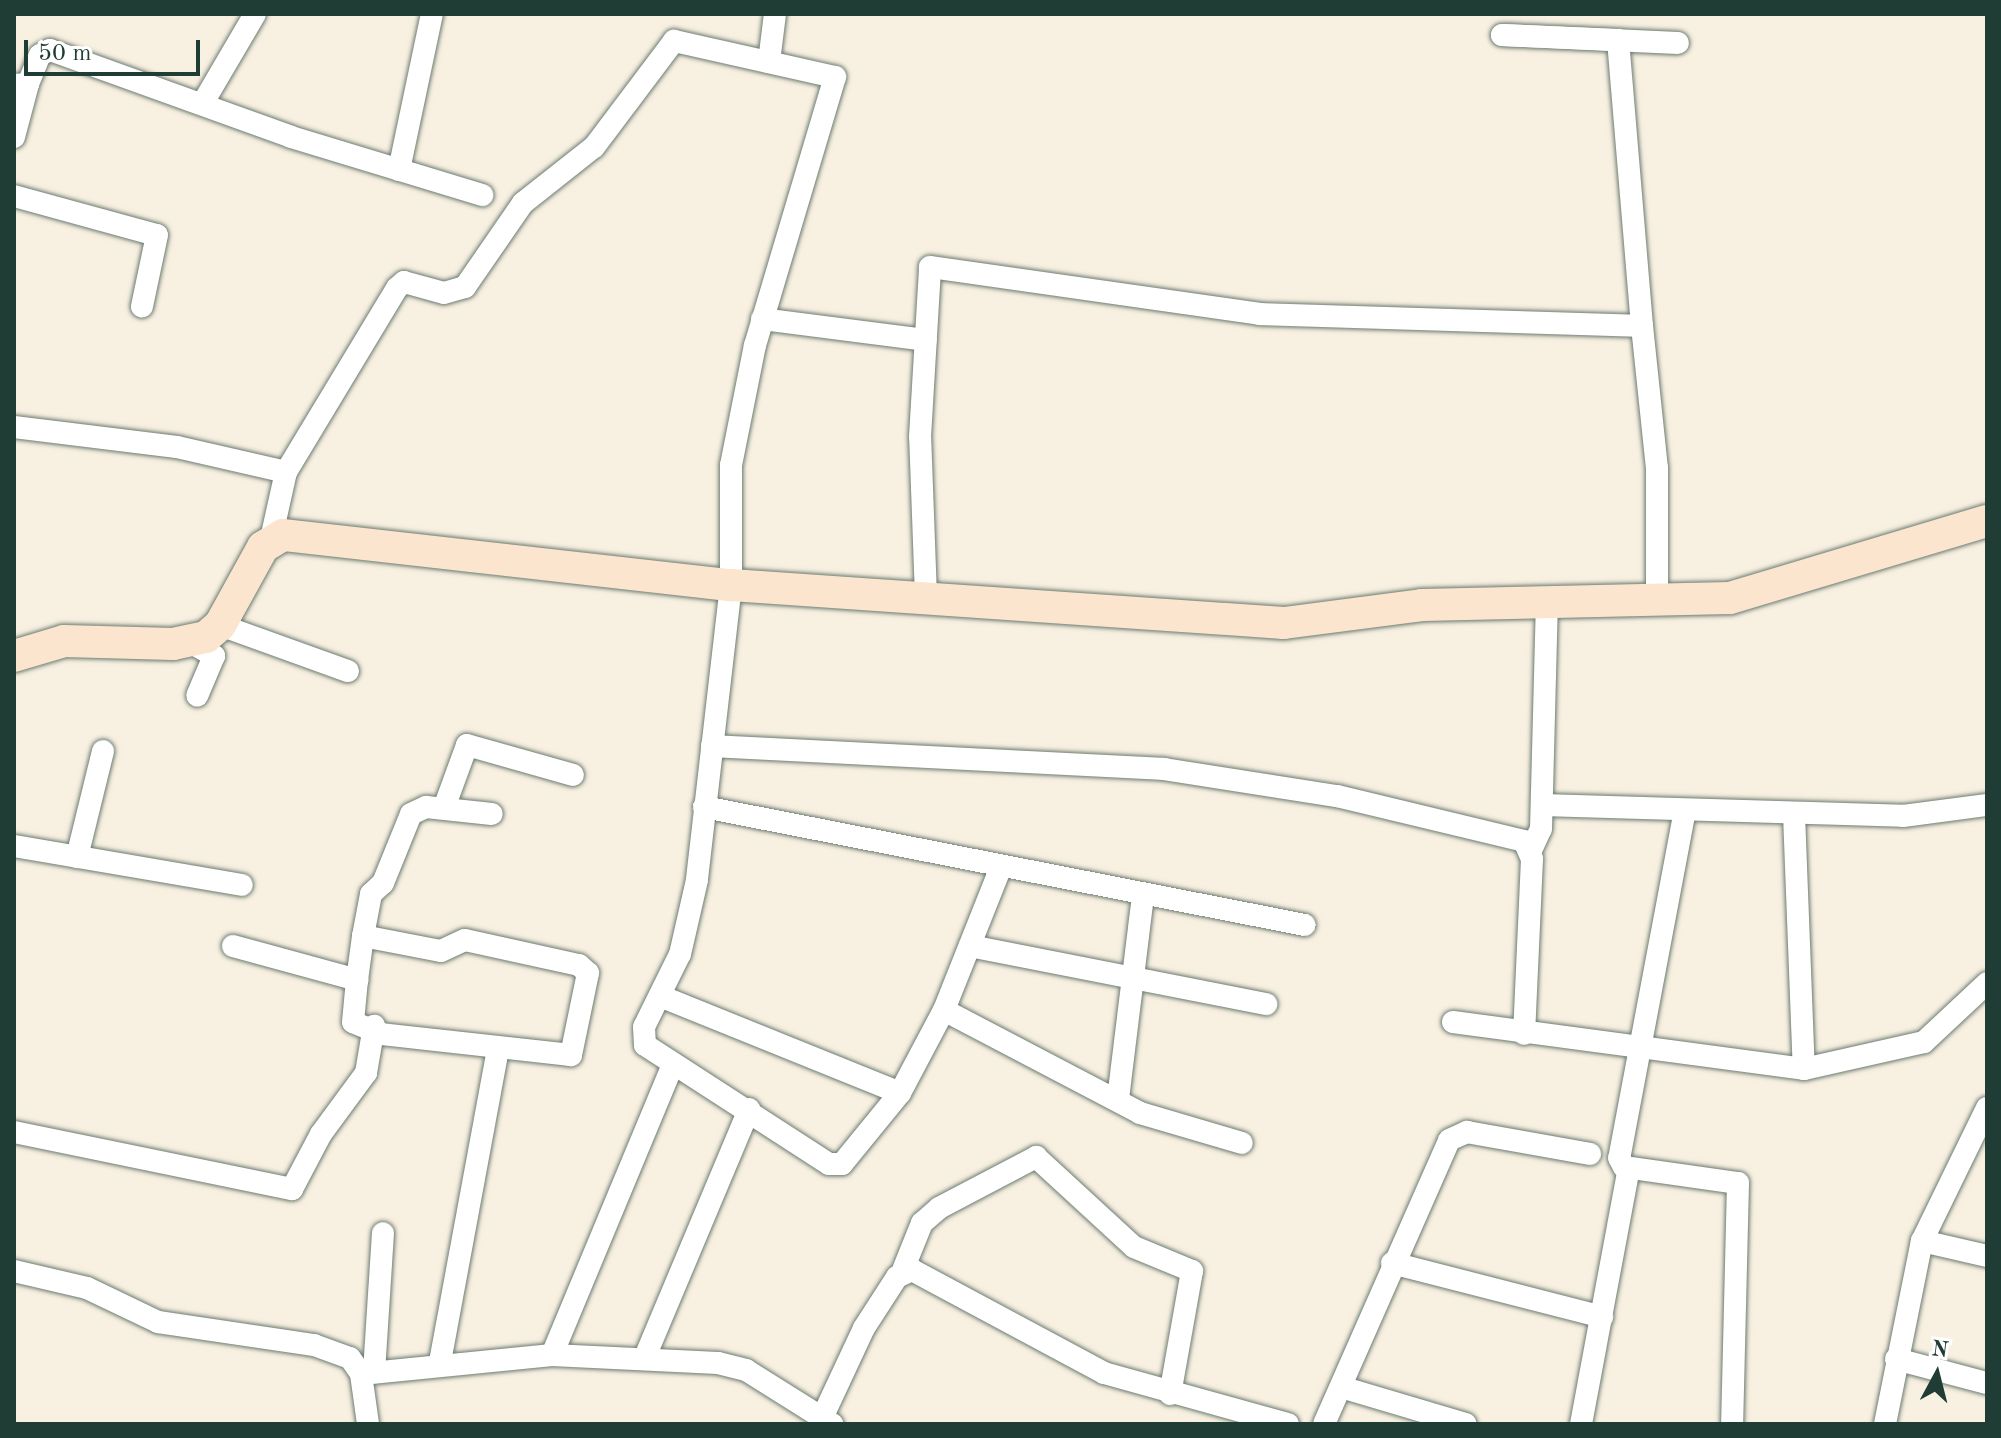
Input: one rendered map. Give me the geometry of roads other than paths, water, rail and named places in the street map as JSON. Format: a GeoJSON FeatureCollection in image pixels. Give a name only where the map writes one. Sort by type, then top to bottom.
{"type":"FeatureCollection","features":[{"type":"Feature","properties":{"kind":"street"},"geometry":{"type":"LineString","coordinates":[[204,101],[255,14]]}},
{"type":"Feature","properties":{"kind":"street"},"geometry":{"type":"LineString","coordinates":[[399,170],[432,14]]}},
{"type":"Feature","properties":{"kind":"street"},"geometry":{"type":"LineString","coordinates":[[769,62],[775,14]]}},
{"type":"Feature","properties":{"kind":"street"},"geometry":{"type":"LineString","coordinates":[[1657,603],[1657,468],[1618,40],[1502,35],[1561,37],[1678,43]]}},
{"type":"Feature","properties":{"kind":"street"},"geometry":{"type":"LineString","coordinates":[[190,642],[220,625],[271,539],[286,472],[397,288],[404,282],[444,293],[465,287],[523,203],[594,147],[674,41],[835,77],[762,319],[731,465],[731,585],[704,807],[680,954],[642,1037],[673,1065],[749,1109],[835,1167],[900,1093],[944,1010],[1001,867]]}},
{"type":"Feature","properties":{"kind":"street"},"geometry":{"type":"LineString","coordinates":[[14,137],[21,84],[40,55],[50,50],[399,170],[482,195]]}},
{"type":"Feature","properties":{"kind":"street"},"geometry":{"type":"LineString","coordinates":[[14,196],[157,235],[142,306]]}},
{"type":"Feature","properties":{"kind":"street"},"geometry":{"type":"LineString","coordinates":[[926,597],[920,437],[930,267],[1260,314],[1642,326]]}},
{"type":"Feature","properties":{"kind":"street"},"geometry":{"type":"LineString","coordinates":[[762,319],[926,340]]}},
{"type":"Feature","properties":{"kind":"street"},"geometry":{"type":"LineString","coordinates":[[14,427],[177,447],[286,472]]}},
{"type":"Feature","properties":{"kind":"street"},"geometry":{"type":"LineString","coordinates":[[271,539],[301,536],[731,585],[1284,623],[1422,605],[1657,603],[1730,598],[1987,521]]}},
{"type":"Feature","properties":{"kind":"street"},"geometry":{"type":"LineString","coordinates":[[1524,1034],[1532,848],[1542,805],[1547,603]]}},
{"type":"Feature","properties":{"kind":"street"},"geometry":{"type":"LineString","coordinates":[[220,625],[348,671]]}},
{"type":"Feature","properties":{"kind":"street"},"geometry":{"type":"LineString","coordinates":[[14,656],[64,641],[190,642],[214,656],[197,696]]}},
{"type":"Feature","properties":{"kind":"street"},"geometry":{"type":"LineString","coordinates":[[444,808],[467,745],[573,775]]}},
{"type":"Feature","properties":{"kind":"street"},"geometry":{"type":"LineString","coordinates":[[712,746],[1164,769],[1337,796],[1532,848]]}},
{"type":"Feature","properties":{"kind":"street"},"geometry":{"type":"LineString","coordinates":[[77,857],[103,751]]}},
{"type":"Feature","properties":{"kind":"street"},"geometry":{"type":"LineString","coordinates":[[1542,805],[1903,816],[1987,805]]}},
{"type":"Feature","properties":{"kind":"street"},"geometry":{"type":"LineString","coordinates":[[704,807],[1305,925]]}},
{"type":"Feature","properties":{"kind":"street"},"geometry":{"type":"LineString","coordinates":[[363,936],[441,951],[465,940],[585,968],[571,1055],[382,1034],[374,1026],[353,1022],[363,936],[371,894],[383,883],[411,814],[444,808],[492,814]]}},
{"type":"Feature","properties":{"kind":"street"},"geometry":{"type":"LineString","coordinates":[[1685,810],[1619,1158],[1629,1168],[1738,1183],[1732,1424]]}},
{"type":"Feature","properties":{"kind":"street"},"geometry":{"type":"LineString","coordinates":[[1794,814],[1804,1069]]}},
{"type":"Feature","properties":{"kind":"street"},"geometry":{"type":"LineString","coordinates":[[14,846],[242,885]]}},
{"type":"Feature","properties":{"kind":"street"},"geometry":{"type":"LineString","coordinates":[[1118,1099],[1143,895]]}},
{"type":"Feature","properties":{"kind":"street"},"geometry":{"type":"LineString","coordinates":[[233,946],[357,980]]}},
{"type":"Feature","properties":{"kind":"street"},"geometry":{"type":"LineString","coordinates":[[970,946],[1133,982],[1266,1004]]}},
{"type":"Feature","properties":{"kind":"street"},"geometry":{"type":"LineString","coordinates":[[1453,1022],[1639,1052],[1804,1069],[1924,1042],[1987,983]]}},
{"type":"Feature","properties":{"kind":"street"},"geometry":{"type":"LineString","coordinates":[[660,996],[900,1093]]}},
{"type":"Feature","properties":{"kind":"street"},"geometry":{"type":"LineString","coordinates":[[944,1010],[1140,1113],[1242,1143]]}},
{"type":"Feature","properties":{"kind":"street"},"geometry":{"type":"LineString","coordinates":[[14,1132],[292,1189],[321,1134],[366,1073],[374,1026]]}},
{"type":"Feature","properties":{"kind":"street"},"geometry":{"type":"LineString","coordinates":[[440,1362],[498,1048]]}},
{"type":"Feature","properties":{"kind":"street"},"geometry":{"type":"LineString","coordinates":[[552,1355],[673,1065]]}},
{"type":"Feature","properties":{"kind":"street"},"geometry":{"type":"LineString","coordinates":[[1885,1424],[1922,1241],[1987,1108]]}},
{"type":"Feature","properties":{"kind":"street"},"geometry":{"type":"LineString","coordinates":[[645,1357],[749,1109]]}},
{"type":"Feature","properties":{"kind":"street"},"geometry":{"type":"LineString","coordinates":[[1324,1424],[1392,1263],[1457,1133],[1590,1154]]}},
{"type":"Feature","properties":{"kind":"street"},"geometry":{"type":"LineString","coordinates":[[14,1271],[87,1288],[158,1322],[314,1345],[350,1358],[368,1373],[440,1362],[552,1355],[645,1357],[733,1365],[827,1421],[864,1328],[903,1270],[922,1223],[939,1208],[1036,1157],[1134,1247],[1192,1271],[1170,1394]]}},
{"type":"Feature","properties":{"kind":"street"},"geometry":{"type":"LineString","coordinates":[[1581,1424],[1629,1168]]}},
{"type":"Feature","properties":{"kind":"street"},"geometry":{"type":"LineString","coordinates":[[368,1424],[368,1373],[383,1233]]}},
{"type":"Feature","properties":{"kind":"street"},"geometry":{"type":"LineString","coordinates":[[1922,1241],[1987,1256]]}},
{"type":"Feature","properties":{"kind":"street"},"geometry":{"type":"LineString","coordinates":[[1392,1263],[1602,1317]]}},
{"type":"Feature","properties":{"kind":"street"},"geometry":{"type":"LineString","coordinates":[[903,1270],[1104,1373],[1170,1394],[1288,1424]]}},
{"type":"Feature","properties":{"kind":"street"},"geometry":{"type":"LineString","coordinates":[[1896,1359],[1987,1383]]}},
{"type":"Feature","properties":{"kind":"street"},"geometry":{"type":"LineString","coordinates":[[1341,1387],[1466,1424]]}}]}
